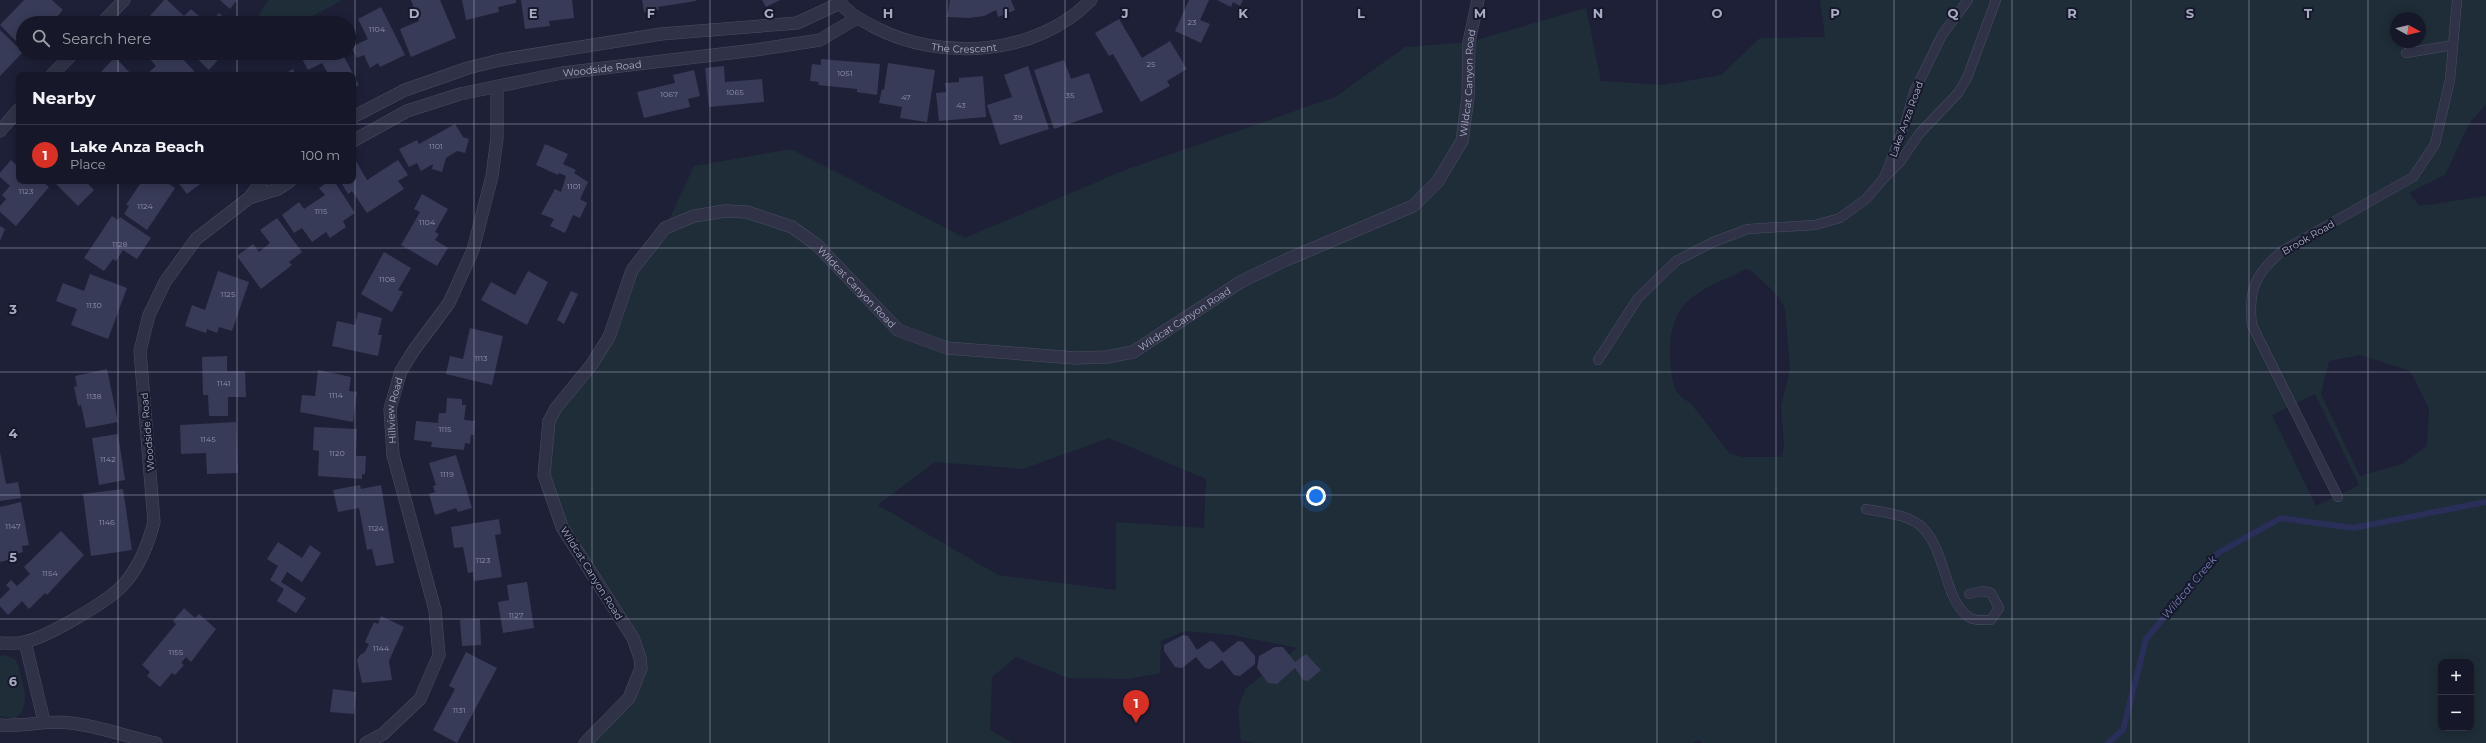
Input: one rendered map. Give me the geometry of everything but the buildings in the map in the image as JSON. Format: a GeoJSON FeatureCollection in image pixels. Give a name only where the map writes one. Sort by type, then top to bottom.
{"type":"FeatureCollection","features":[{"type":"Feature","properties":{"kind":"street"},"geometry":{"type":"LineString","coordinates":[[109,16],[124,0]]}},
{"type":"Feature","properties":{"kind":"street","name":"The Crescent"},"geometry":{"type":"LineString","coordinates":[[839,2],[857,18],[896,37],[928,46],[966,49],[995,47],[1033,36],[1080,12],[1092,0]]}},
{"type":"Feature","properties":{"kind":"street","name":"Wildcat Canyon Road"},"geometry":{"type":"LineString","coordinates":[[585,743],[629,698],[641,668],[640,658],[632,638],[562,527],[544,475],[545,443],[548,421],[556,408],[592,364],[609,337],[632,270],[666,228],[694,216],[725,211],[747,212],[792,227],[817,245],[898,330],[947,348],[1075,358],[1107,357],[1133,352],[1242,281],[1286,260],[1413,206],[1438,181],[1462,141],[1468,97],[1469,42],[1478,0]]}},
{"type":"Feature","properties":{"kind":"street"},"geometry":{"type":"LineString","coordinates":[[356,115],[405,90],[481,65],[661,34],[797,24],[839,2]]}},
{"type":"Feature","properties":{"kind":"street","name":"Woodside Road"},"geometry":{"type":"LineString","coordinates":[[356,139],[407,111],[431,102],[562,73],[756,50],[820,40],[857,18]]}},
{"type":"Feature","properties":{"kind":"street"},"geometry":{"type":"LineString","coordinates":[[55,72],[66,60]]}},
{"type":"Feature","properties":{"kind":"street","name":"Hillview Road"},"geometry":{"type":"LineString","coordinates":[[366,743],[383,734],[420,699],[440,655],[435,610],[393,456],[390,409],[401,371],[414,350],[449,303],[473,250],[492,176],[497,138],[497,88]]}},
{"type":"Feature","properties":{"kind":"street"},"geometry":{"type":"LineString","coordinates":[[0,131],[16,112]]}},
{"type":"Feature","properties":{"kind":"street","name":"Woodside Road"},"geometry":{"type":"LineString","coordinates":[[0,643],[25,642],[80,618],[123,586],[136,569],[148,545],[154,522],[140,351],[149,315],[165,282],[196,239],[249,198],[260,184]]}},
{"type":"Feature","properties":{"kind":"street","name":"Woodside Road"},"geometry":{"type":"LineString","coordinates":[[249,198],[278,189],[286,184]]}},
{"type":"Feature","properties":{"kind":"street"},"geometry":{"type":"LineString","coordinates":[[25,642],[44,721]]}},
{"type":"Feature","properties":{"kind":"street"},"geometry":{"type":"LineString","coordinates":[[0,725],[21,726],[44,721],[71,723],[156,743]]}},
{"type":"Feature","properties":{"kind":"lane","name":"Lake Anza Road"},"geometry":{"type":"LineString","coordinates":[[1884,178],[1905,124],[1914,92],[1942,35],[1968,0]]}},
{"type":"Feature","properties":{"kind":"lane","name":"Lake Anza Road"},"geometry":{"type":"LineString","coordinates":[[1598,360],[1638,298],[1676,261],[1713,242],[1748,229],[1815,225],[1840,218],[1866,199],[1900,162],[1919,134],[1958,93],[1967,78],[1996,0]]}},
{"type":"Feature","properties":{"kind":"lane","name":"Brook Road"},"geometry":{"type":"LineString","coordinates":[[2338,497],[2252,325],[2250,304],[2254,283],[2266,265],[2282,252],[2414,177],[2435,144],[2450,80],[2457,0]]}},
{"type":"Feature","properties":{"kind":"lane"},"geometry":{"type":"LineString","coordinates":[[2406,53],[2453,45]]}},
{"type":"Feature","properties":{"kind":"lane"},"geometry":{"type":"LineString","coordinates":[[1866,509],[1903,516],[1923,528],[1940,552],[1950,588],[1959,607],[1971,618],[1991,620],[1999,608],[1991,594],[1982,591],[1968,594]]}},
{"type":"Feature","properties":{"kind":"shaded area"},"geometry":{"type":"Polygon","coordinates":[[[268,0],[343,0],[312,16],[258,16],[268,0]]]}},
{"type":"Feature","properties":{"kind":"shaded area"},"geometry":{"type":"Polygon","coordinates":[[[1820,0],[2486,0],[2486,104],[2469,124],[2445,175],[2409,193],[2420,206],[2486,196],[2486,743],[1701,743],[1700,740],[1692,743],[1254,743],[1241,741],[1238,708],[1246,688],[1297,648],[1232,635],[1185,631],[1161,641],[1160,673],[1129,679],[1068,678],[1016,657],[992,677],[990,730],[1013,743],[585,743],[618,711],[640,658],[562,527],[544,475],[549,421],[592,364],[632,270],[665,228],[694,166],[791,149],[965,238],[1125,170],[1335,97],[1405,47],[1469,42],[1586,8],[1601,81],[1663,85],[1721,75],[1760,38],[1825,37],[1820,0]],[[1746,269],[1703,290],[1692,297],[1683,306],[1676,318],[1672,332],[1670,355],[1671,372],[1678,394],[1691,404],[1730,454],[1742,457],[1782,457],[1784,444],[1781,406],[1790,370],[1785,308],[1778,296],[1752,271],[1746,269]],[[2360,355],[2329,361],[2321,394],[2360,476],[2402,464],[2427,446],[2429,409],[2410,371],[2360,355]],[[2315,394],[2272,415],[2316,506],[2359,485],[2315,394]],[[1109,438],[1023,469],[935,462],[878,505],[998,575],[1116,590],[1116,522],[1204,528],[1206,479],[1109,438]]]}},
{"type":"Feature","properties":{"kind":"shaded area"},"geometry":{"type":"Polygon","coordinates":[[[4,655],[15,659],[24,686],[24,707],[15,719],[0,716],[0,656],[4,655]]]}},
{"type":"Feature","properties":{"kind":"waterway","name":"Wildcat Creek"},"geometry":{"type":"LineString","coordinates":[[2108,743],[2123,730],[2146,639],[2218,553],[2281,518],[2353,528],[2486,502]]}},
{"type":"Feature","properties":{"kind":"place","name":"Lake Anza Beach"},"geometry":{"type":"Point","coordinates":[1136,723]}}]}
